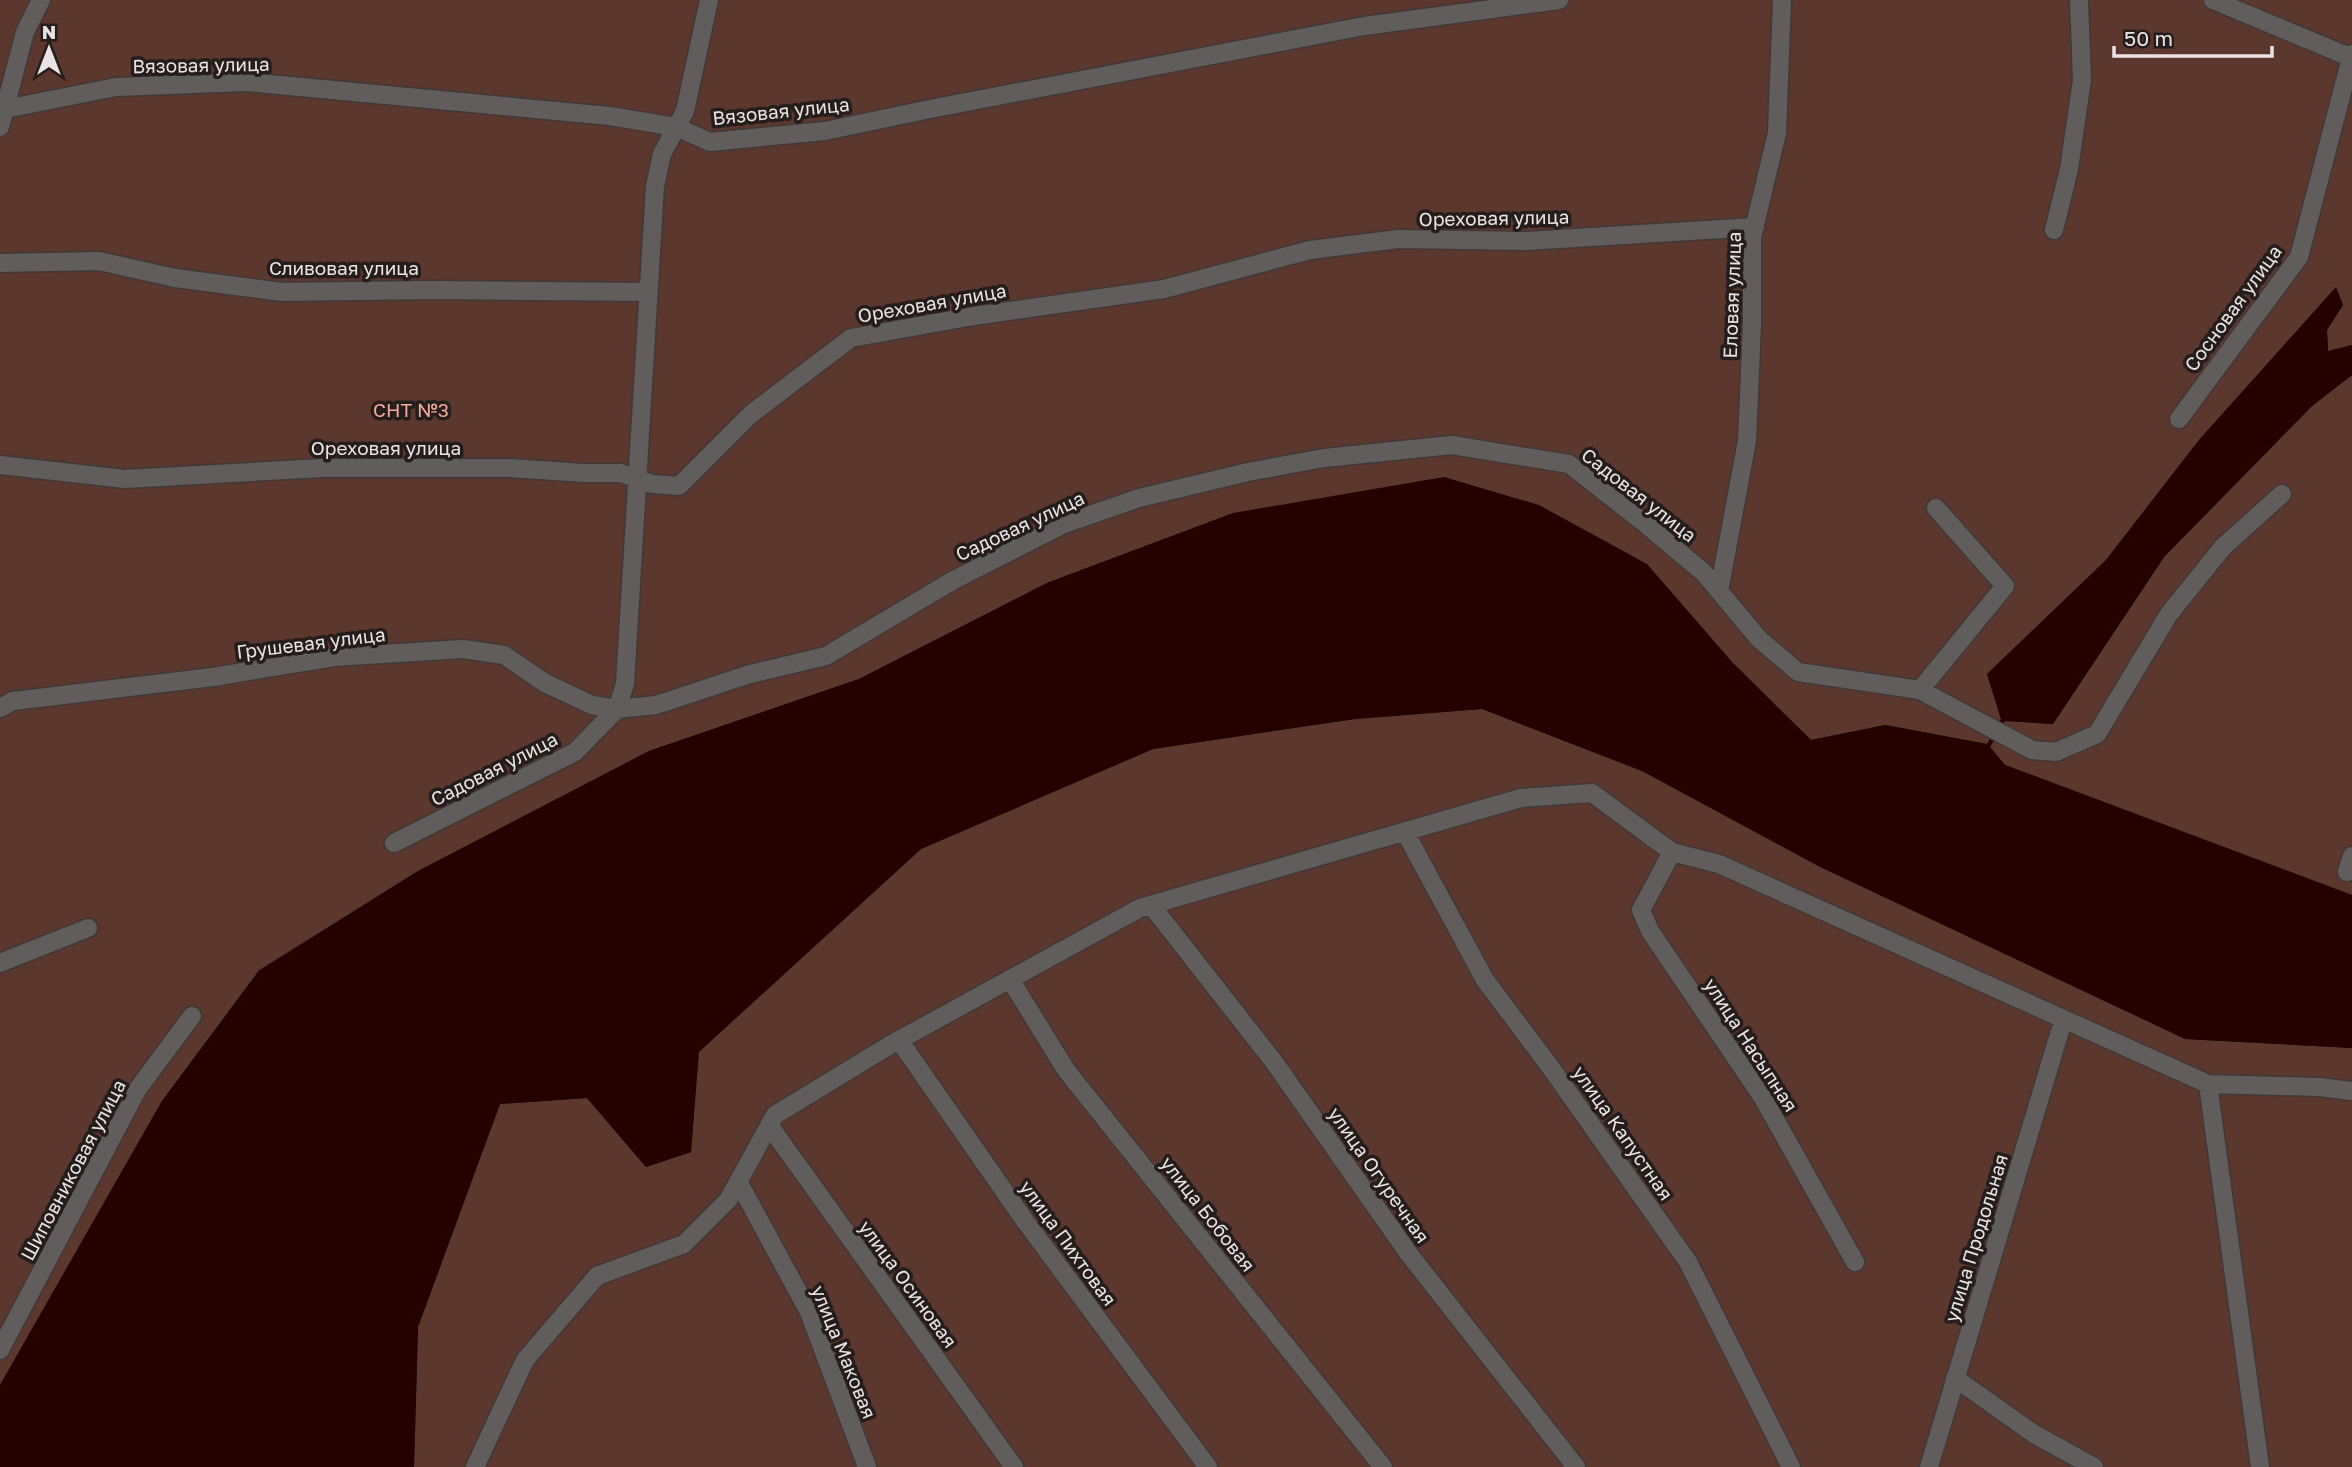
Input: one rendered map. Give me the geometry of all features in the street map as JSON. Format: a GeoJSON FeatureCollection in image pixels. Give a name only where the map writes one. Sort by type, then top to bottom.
{"type":"FeatureCollection","features":[{"type":"Feature","properties":{"kind":"street"},"geometry":{"type":"LineString","coordinates":[[2,118],[25,32],[41,0]]}},
{"type":"Feature","properties":{"kind":"street"},"geometry":{"type":"LineString","coordinates":[[617,709],[625,684],[655,186],[662,154],[685,111],[709,0]]}},
{"type":"Feature","properties":{"kind":"street","name":"Вязовая улица"},"geometry":{"type":"LineString","coordinates":[[2,118],[116,87],[247,82],[610,116],[677,127],[710,142],[825,131],[1364,26],[1559,0]]}},
{"type":"Feature","properties":{"kind":"street","name":"Еловая улица"},"geometry":{"type":"LineString","coordinates":[[1719,591],[1746,441],[1752,325],[1752,237],[1777,132],[1782,0]]}},
{"type":"Feature","properties":{"kind":"street"},"geometry":{"type":"LineString","coordinates":[[2054,230],[2069,169],[2082,80],[2079,0]]}},
{"type":"Feature","properties":{"kind":"street"},"geometry":{"type":"LineString","coordinates":[[2213,0],[2352,57]]}},
{"type":"Feature","properties":{"kind":"street","name":"Сосновая улица"},"geometry":{"type":"LineString","coordinates":[[2179,419],[2298,257],[2352,57]]}},
{"type":"Feature","properties":{"kind":"street","name":"Ореховая улица"},"geometry":{"type":"LineString","coordinates":[[0,465],[125,479],[322,468],[511,468],[621,473],[652,484],[679,486],[751,414],[851,338],[974,316],[1164,289],[1310,250],[1373,242],[1398,239],[1526,241],[1755,227]]}},
{"type":"Feature","properties":{"kind":"street","name":"Сливовая улица"},"geometry":{"type":"LineString","coordinates":[[0,263],[99,261],[175,278],[282,292],[648,292]]}},
{"type":"Feature","properties":{"kind":"street","name":"Садовая улица"},"geometry":{"type":"LineString","coordinates":[[394,843],[575,752],[617,709],[656,705],[750,674],[826,656],[952,581],[1064,524],[1139,498],[1248,472],[1337,457],[1452,445],[1569,464],[1704,573],[1759,639],[1798,671],[1920,691],[2032,750],[2056,752],[2097,734],[2169,614],[2223,547],[2282,494]]}},
{"type":"Feature","properties":{"kind":"street"},"geometry":{"type":"LineString","coordinates":[[1920,691],[2005,586],[1936,508]]}},
{"type":"Feature","properties":{"kind":"street","name":"Грушевая улица"},"geometry":{"type":"LineString","coordinates":[[0,708],[13,701],[213,677],[334,657],[463,649],[504,655],[545,683],[592,705],[617,709]]}},
{"type":"Feature","properties":{"kind":"street"},"geometry":{"type":"LineString","coordinates":[[475,1467],[525,1360],[597,1276],[684,1244],[728,1200],[775,1115],[899,1040],[1140,908],[1521,798],[1592,793],[1672,852],[1719,864],[2208,1084],[2319,1087],[2352,1091]]}},
{"type":"Feature","properties":{"kind":"street","name":"улица Капустная"},"geometry":{"type":"LineString","coordinates":[[1405,832],[1485,980],[1551,1068],[1688,1262],[1790,1467]]}},
{"type":"Feature","properties":{"kind":"street","name":"улица Насыпная"},"geometry":{"type":"LineString","coordinates":[[1672,852],[1641,910],[1650,931],[1763,1098],[1855,1262]]}},
{"type":"Feature","properties":{"kind":"street","name":"улица Огуречная"},"geometry":{"type":"LineString","coordinates":[[1151,905],[1274,1062],[1409,1254],[1576,1467]]}},
{"type":"Feature","properties":{"kind":"street"},"geometry":{"type":"LineString","coordinates":[[0,962],[88,928]]}},
{"type":"Feature","properties":{"kind":"street","name":"улица Бобовая"},"geometry":{"type":"LineString","coordinates":[[1010,979],[1066,1070],[1383,1467]]}},
{"type":"Feature","properties":{"kind":"street","name":"Шиповниковая улица"},"geometry":{"type":"LineString","coordinates":[[0,1350],[137,1090],[192,1016]]}},
{"type":"Feature","properties":{"kind":"street","name":"улица Продольная"},"geometry":{"type":"LineString","coordinates":[[1929,1467],[2063,1021]]}},
{"type":"Feature","properties":{"kind":"street","name":"улица Пихтовая"},"geometry":{"type":"LineString","coordinates":[[899,1040],[1025,1221],[1208,1467]]}},
{"type":"Feature","properties":{"kind":"street"},"geometry":{"type":"LineString","coordinates":[[2208,1084],[2260,1467]]}},
{"type":"Feature","properties":{"kind":"street","name":"улица Осиновая"},"geometry":{"type":"LineString","coordinates":[[769,1125],[1014,1467]]}},
{"type":"Feature","properties":{"kind":"street","name":"улица Маковая"},"geometry":{"type":"LineString","coordinates":[[738,1181],[809,1312],[867,1467]]}},
{"type":"Feature","properties":{"kind":"street"},"geometry":{"type":"LineString","coordinates":[[1955,1378],[2034,1434],[2094,1467]]}},
{"type":"Feature","properties":{"kind":"green space","name":"СНТ №3"},"geometry":{"type":"Polygon","coordinates":[[[0,0],[2352,0],[2352,345],[2328,352],[2327,330],[2343,305],[2336,288],[2199,440],[2106,560],[1987,674],[2001,719],[1987,744],[1885,725],[1811,740],[1733,663],[1049,582],[859,679],[649,751],[418,871],[259,970],[162,1101],[0,1385],[0,0]]]}},
{"type":"Feature","properties":{"kind":"green space"},"geometry":{"type":"Polygon","coordinates":[[[2352,375],[2352,895],[2005,765],[1990,747],[2005,721],[2053,724],[2164,557],[2312,406],[2352,375]]]}},
{"type":"Feature","properties":{"kind":"green space"},"geometry":{"type":"Polygon","coordinates":[[[1482,709],[1642,771],[2185,1039],[2352,1048],[2352,1467],[414,1467],[418,1327],[500,1104],[587,1098],[646,1167],[691,1152],[698,1052],[921,849],[1153,749],[1355,719],[1482,709]]]}},
{"type":"Feature","properties":{"kind":"shaded area"},"geometry":{"type":"Polygon","coordinates":[[[2336,287],[2343,305],[2327,330],[2328,351],[2352,345],[2352,375],[2312,406],[2164,557],[2053,724],[2005,721],[1990,747],[2005,765],[2352,895],[2352,1048],[2185,1039],[1820,867],[1642,771],[1482,709],[1355,719],[1153,749],[921,849],[699,1052],[691,1152],[646,1167],[587,1098],[500,1104],[418,1327],[414,1467],[0,1467],[0,1385],[162,1101],[259,971],[418,871],[649,751],[859,679],[1049,582],[1233,513],[1444,477],[1539,505],[1647,564],[1733,663],[1811,740],[1885,725],[1987,744],[2001,719],[1987,674],[2106,560],[2199,440],[2336,287]]]}}]}
